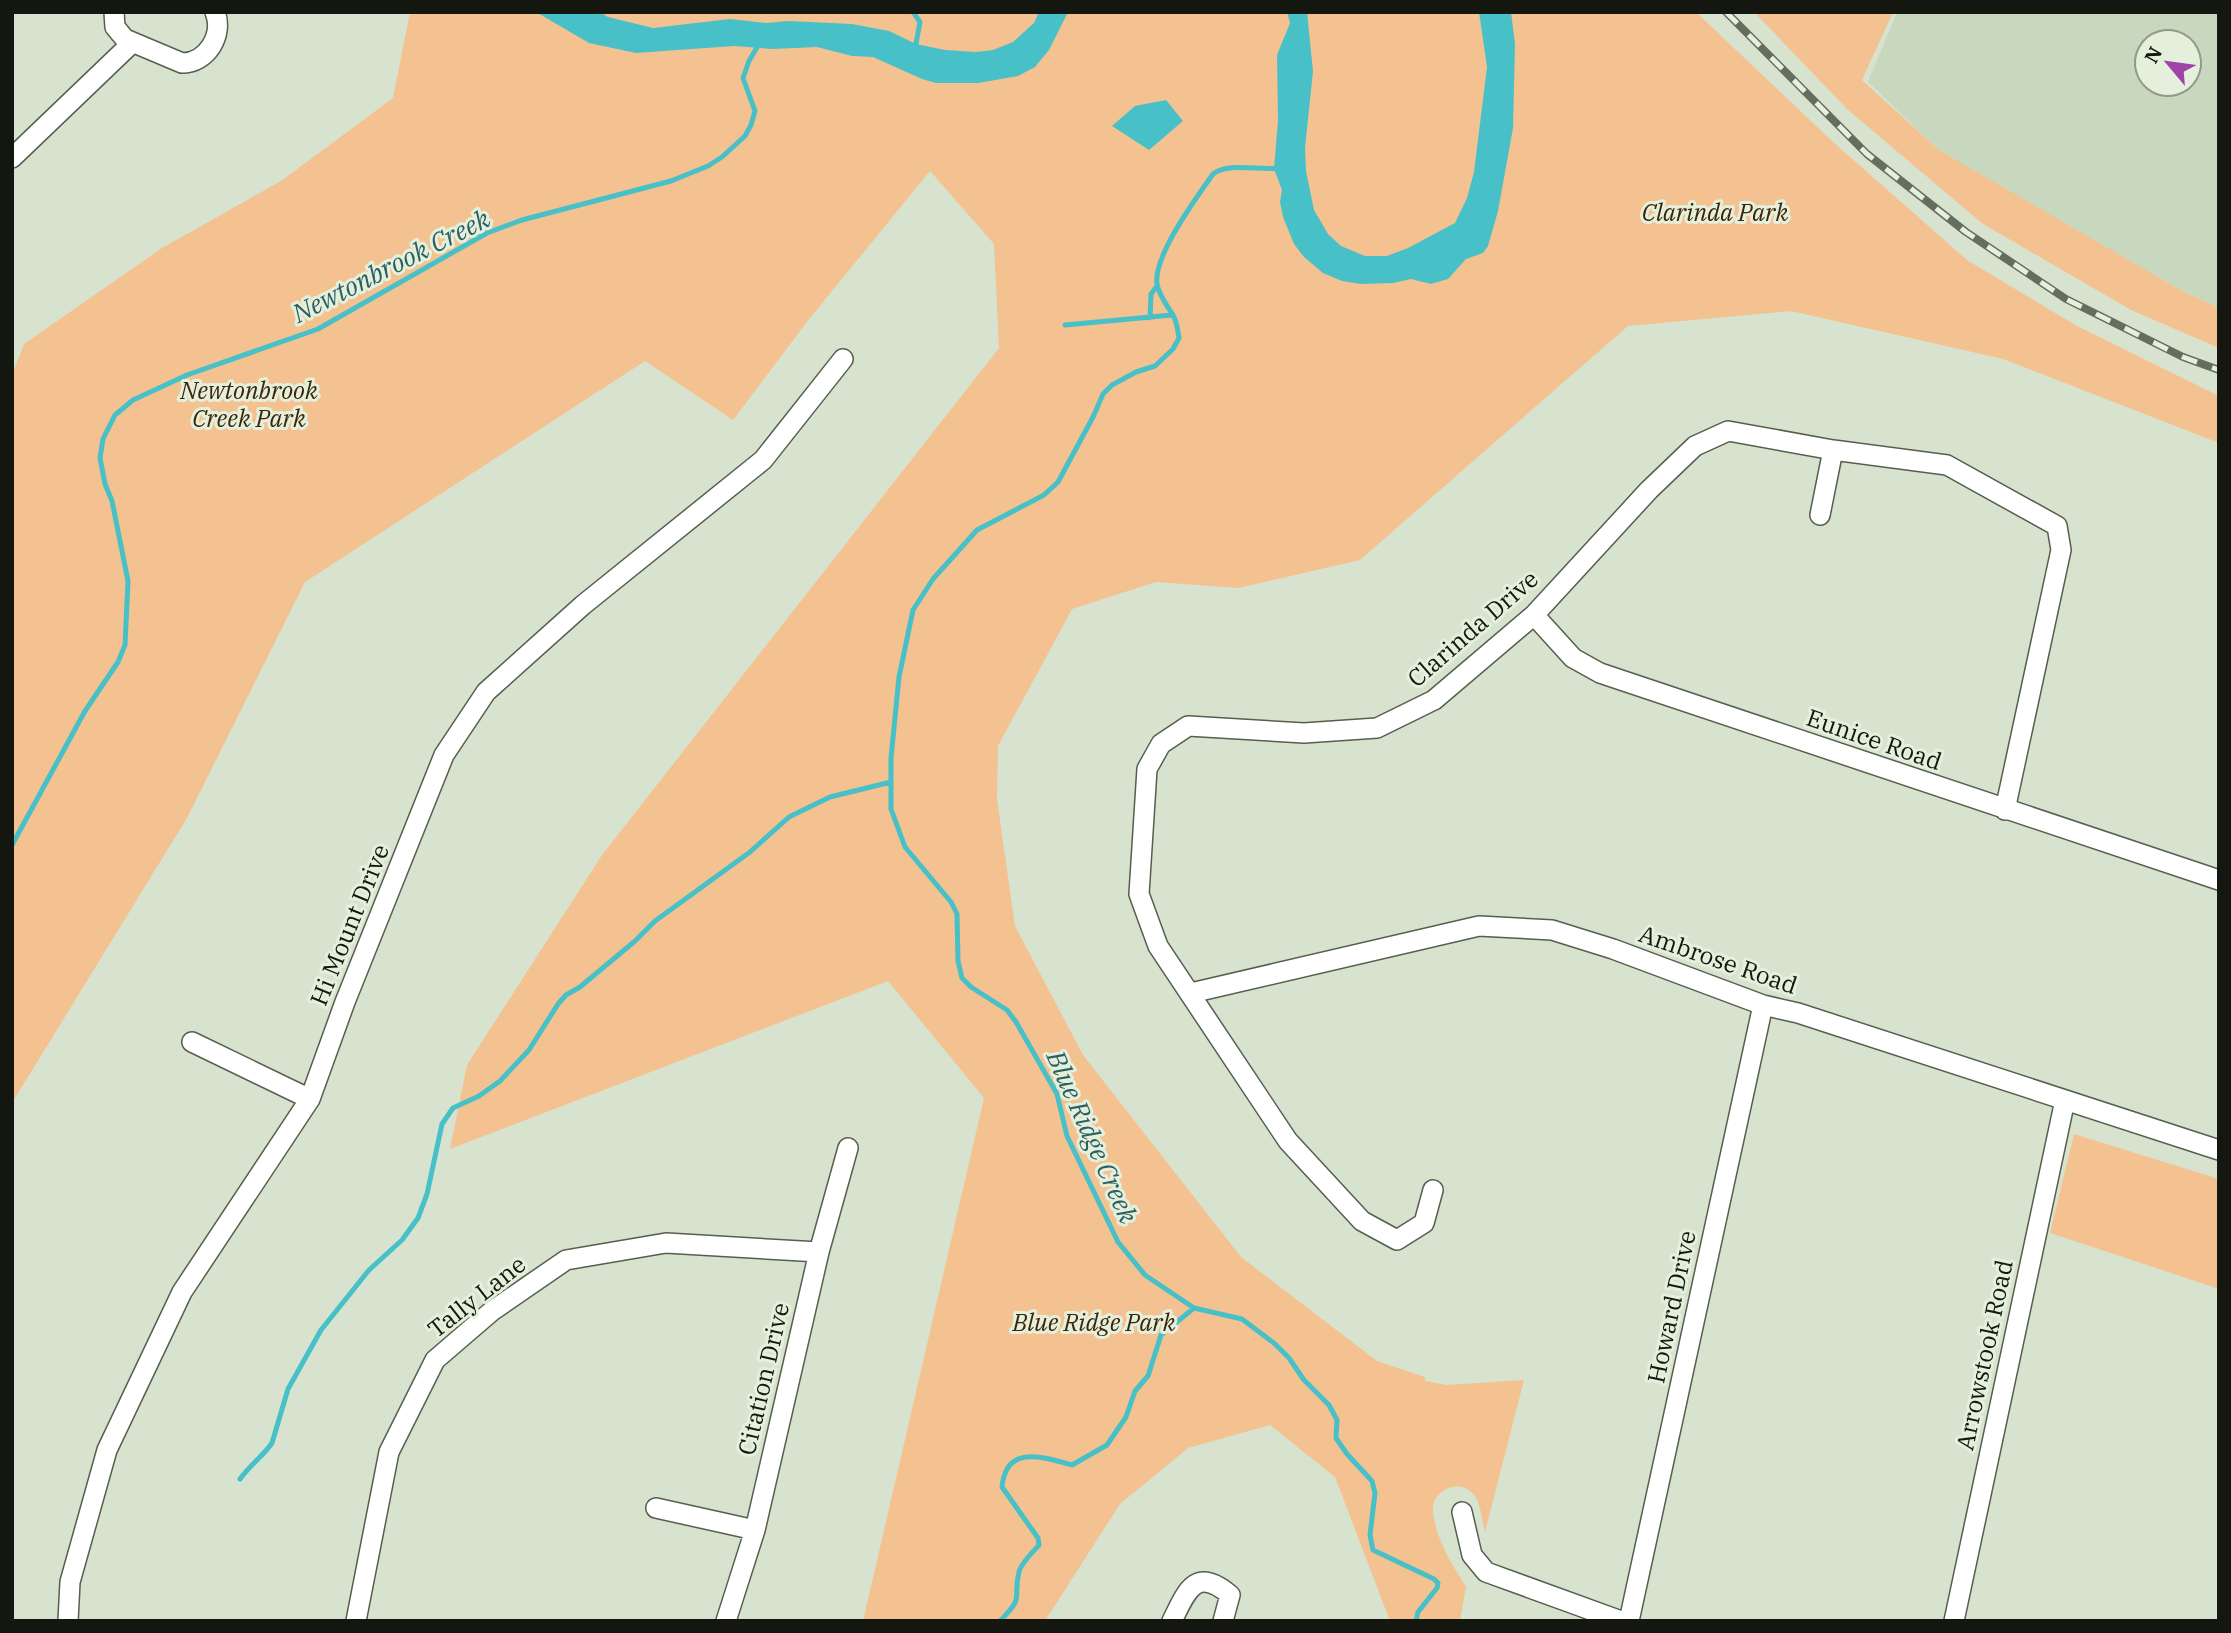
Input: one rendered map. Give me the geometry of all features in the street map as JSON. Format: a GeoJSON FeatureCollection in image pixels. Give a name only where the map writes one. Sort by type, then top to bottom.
{"type":"FeatureCollection","features":[{"type":"Feature","properties":{"kind":"street"},"geometry":{"type":"LineString","coordinates":[[114,12],[113,19],[118,34],[132,43],[182,63],[191,63],[202,58],[216,36],[218,24],[215,12]]}},
{"type":"Feature","properties":{"kind":"street"},"geometry":{"type":"LineString","coordinates":[[12,158],[132,43]]}},
{"type":"Feature","properties":{"kind":"street","name":"Hi Mount Drive"},"geometry":{"type":"LineString","coordinates":[[68,1621],[70,1582],[107,1450],[182,1292],[310,1099],[345,1002],[444,755],[486,692],[583,605],[763,460],[843,359]]}},
{"type":"Feature","properties":{"kind":"street","name":"Clarinda Drive"},"geometry":{"type":"LineString","coordinates":[[1433,1190],[1424,1223],[1397,1240],[1362,1221],[1288,1141],[1158,946],[1139,894],[1147,769],[1161,744],[1188,726],[1304,733],[1377,728],[1434,700],[1534,615],[1649,490],[1695,446],[1728,431],[1833,450],[1947,464],[2057,526],[2061,550],[2004,810]]}},
{"type":"Feature","properties":{"kind":"street"},"geometry":{"type":"LineString","coordinates":[[1820,515],[1833,450]]}},
{"type":"Feature","properties":{"kind":"street","name":"Eunice Road"},"geometry":{"type":"LineString","coordinates":[[1534,615],[1573,659],[1600,673],[2004,810],[2218,878]]}},
{"type":"Feature","properties":{"kind":"street","name":"Ambrose Road"},"geometry":{"type":"LineString","coordinates":[[1191,993],[1479,926],[1552,930],[1613,949],[1763,1004],[1811,1017],[2219,1150]]}},
{"type":"Feature","properties":{"kind":"street","name":"Howard Drive"},"geometry":{"type":"LineString","coordinates":[[1629,1621],[1763,1004]]}},
{"type":"Feature","properties":{"kind":"street"},"geometry":{"type":"LineString","coordinates":[[192,1042],[310,1099]]}},
{"type":"Feature","properties":{"kind":"street","name":"Arrowstook Road"},"geometry":{"type":"LineString","coordinates":[[1954,1621],[2065,1100]]}},
{"type":"Feature","properties":{"kind":"street","name":"Citation Drive"},"geometry":{"type":"LineString","coordinates":[[726,1621],[754,1530],[819,1252],[848,1148]]}},
{"type":"Feature","properties":{"kind":"street","name":"Tally Lane"},"geometry":{"type":"LineString","coordinates":[[356,1621],[388,1452],[435,1360],[492,1311],[566,1260],[666,1243],[819,1252]]}},
{"type":"Feature","properties":{"kind":"street"},"geometry":{"type":"LineString","coordinates":[[656,1508],[754,1530]]}},
{"type":"Feature","properties":{"kind":"street"},"geometry":{"type":"LineString","coordinates":[[1462,1513],[1472,1555],[1486,1572],[1621,1621]]}},
{"type":"Feature","properties":{"kind":"street"},"geometry":{"type":"LineString","coordinates":[[1172,1621],[1185,1592],[1198,1582],[1216,1583],[1230,1595],[1223,1621]]}},
{"type":"Feature","properties":{"kind":"shaded area"},"geometry":{"type":"Polygon","coordinates":[[[1897,12],[2219,12],[2219,308],[2182,291],[1939,150],[1868,82],[1897,12]]]}},
{"type":"Feature","properties":{"kind":"green space"},"geometry":{"type":"Polygon","coordinates":[[[410,12],[1696,12],[1833,142],[1967,260],[2077,326],[2219,396],[2219,443],[2003,359],[1791,311],[1628,326],[1360,560],[1238,588],[1156,582],[1072,609],[998,746],[997,799],[1015,926],[1083,1055],[1241,1257],[1377,1361],[1425,1377],[1425,1381],[1447,1385],[1524,1380],[1485,1532],[1478,1503],[1468,1490],[1461,1487],[1448,1488],[1441,1492],[1434,1504],[1433,1512],[1441,1542],[1466,1587],[1460,1621],[1390,1621],[1335,1477],[1270,1425],[1188,1448],[1120,1504],[1045,1621],[863,1621],[984,1098],[888,981],[450,1149],[467,1065],[602,855],[999,348],[994,244],[930,171],[810,318],[733,420],[645,361],[305,582],[187,818],[12,1103],[12,375],[24,344],[162,248],[281,181],[393,98],[410,12]]]}},
{"type":"Feature","properties":{"kind":"green space"},"geometry":{"type":"Polygon","coordinates":[[[1754,12],[1893,12],[1862,80],[1939,150],[2182,291],[2219,308],[2219,348],[2131,310],[1983,224],[1848,110],[1754,12]]]}},
{"type":"Feature","properties":{"kind":"green space"},"geometry":{"type":"Polygon","coordinates":[[[2074,1134],[2219,1179],[2219,1289],[2050,1233],[2074,1134]]]}},
{"type":"Feature","properties":{"kind":"water"},"geometry":{"type":"Polygon","coordinates":[[[536,12],[599,12],[608,17],[653,28],[730,19],[767,23],[788,21],[852,24],[889,31],[916,44],[945,50],[976,52],[993,50],[1013,42],[1034,23],[1039,12],[1068,12],[1049,50],[1035,67],[1018,76],[978,83],[936,83],[873,57],[852,56],[817,47],[772,49],[734,46],[636,53],[589,43],[536,12]]]}},
{"type":"Feature","properties":{"kind":"water"},"geometry":{"type":"Polygon","coordinates":[[[1287,12],[1307,12],[1313,71],[1305,148],[1306,171],[1314,210],[1328,234],[1341,246],[1365,256],[1387,256],[1455,223],[1467,198],[1474,172],[1487,67],[1479,12],[1511,12],[1515,44],[1513,128],[1498,211],[1488,246],[1483,253],[1466,259],[1448,279],[1431,284],[1411,279],[1393,283],[1361,284],[1342,281],[1323,273],[1304,257],[1294,244],[1283,217],[1280,202],[1282,190],[1274,169],[1278,120],[1277,55],[1290,23],[1287,12]]]}},
{"type":"Feature","properties":{"kind":"water"},"geometry":{"type":"Polygon","coordinates":[[[1166,100],[1183,121],[1149,150],[1112,126],[1135,106],[1166,100]]]}},
{"type":"Feature","properties":{"kind":"waterway"},"geometry":{"type":"LineString","coordinates":[[913,12],[920,22],[915,49]]}},
{"type":"Feature","properties":{"kind":"waterway","name":"Newtonbrook Creek"},"geometry":{"type":"LineString","coordinates":[[12,845],[85,711],[118,662],[125,645],[128,581],[112,501],[105,484],[100,458],[103,439],[115,415],[133,400],[187,375],[318,329],[487,233],[522,220],[671,181],[708,166],[745,136],[751,125],[755,111],[743,78],[760,42]]}},
{"type":"Feature","properties":{"kind":"waterway","name":"Blue Ridge Creek"},"geometry":{"type":"LineString","coordinates":[[1279,168],[1227,168],[1213,174],[1177,227],[1158,272],[1158,288],[1174,317],[1179,338],[1173,349],[1155,366],[1136,372],[1112,385],[1103,394],[1058,482],[1044,495],[977,530],[933,579],[913,610],[899,677],[891,758],[891,809],[905,847],[951,902],[957,914],[958,961],[962,978],[971,987],[1007,1010],[1016,1022],[1057,1094],[1067,1136],[1118,1242],[1145,1275],[1194,1308],[1242,1319],[1275,1344],[1289,1358],[1304,1380],[1329,1405],[1337,1420],[1336,1438],[1372,1481],[1375,1493],[1370,1535],[1373,1550],[1438,1583],[1418,1612],[1416,1621]]}},
{"type":"Feature","properties":{"kind":"waterway"},"geometry":{"type":"LineString","coordinates":[[1150,318],[1151,294],[1157,286]]}},
{"type":"Feature","properties":{"kind":"waterway"},"geometry":{"type":"LineString","coordinates":[[1065,325],[1172,315]]}},
{"type":"Feature","properties":{"kind":"waterway"},"geometry":{"type":"LineString","coordinates":[[240,1479],[272,1443],[288,1389],[321,1330],[369,1270],[402,1240],[418,1218],[427,1194],[442,1124],[453,1108],[479,1096],[500,1081],[529,1050],[566,995],[580,987],[655,921],[750,852],[789,817],[830,797],[891,782]]}},
{"type":"Feature","properties":{"kind":"waterway","name":"Blue Ridge Creek"},"geometry":{"type":"LineString","coordinates":[[1000,1621],[1016,1601],[1020,1569],[1039,1545],[1038,1538],[1002,1487],[1005,1473],[1018,1459],[1038,1457],[1072,1465],[1107,1445],[1126,1417],[1135,1391],[1148,1376],[1161,1335],[1194,1308]]}},
{"type":"Feature","properties":{"kind":"railway"},"geometry":{"type":"LineString","coordinates":[[1726,12],[1867,154],[1966,232],[2066,299],[2183,357],[2219,370]]}},
{"type":"Feature","properties":{"kind":"park label","name":"Clarinda Park"},"geometry":{"type":"Point","coordinates":[1715,213]}},
{"type":"Feature","properties":{"kind":"park label","name":"Newtonbrook Creek Park"},"geometry":{"type":"Point","coordinates":[249,405]}},
{"type":"Feature","properties":{"kind":"park label","name":"Blue Ridge Park"},"geometry":{"type":"Point","coordinates":[1094,1323]}}]}
